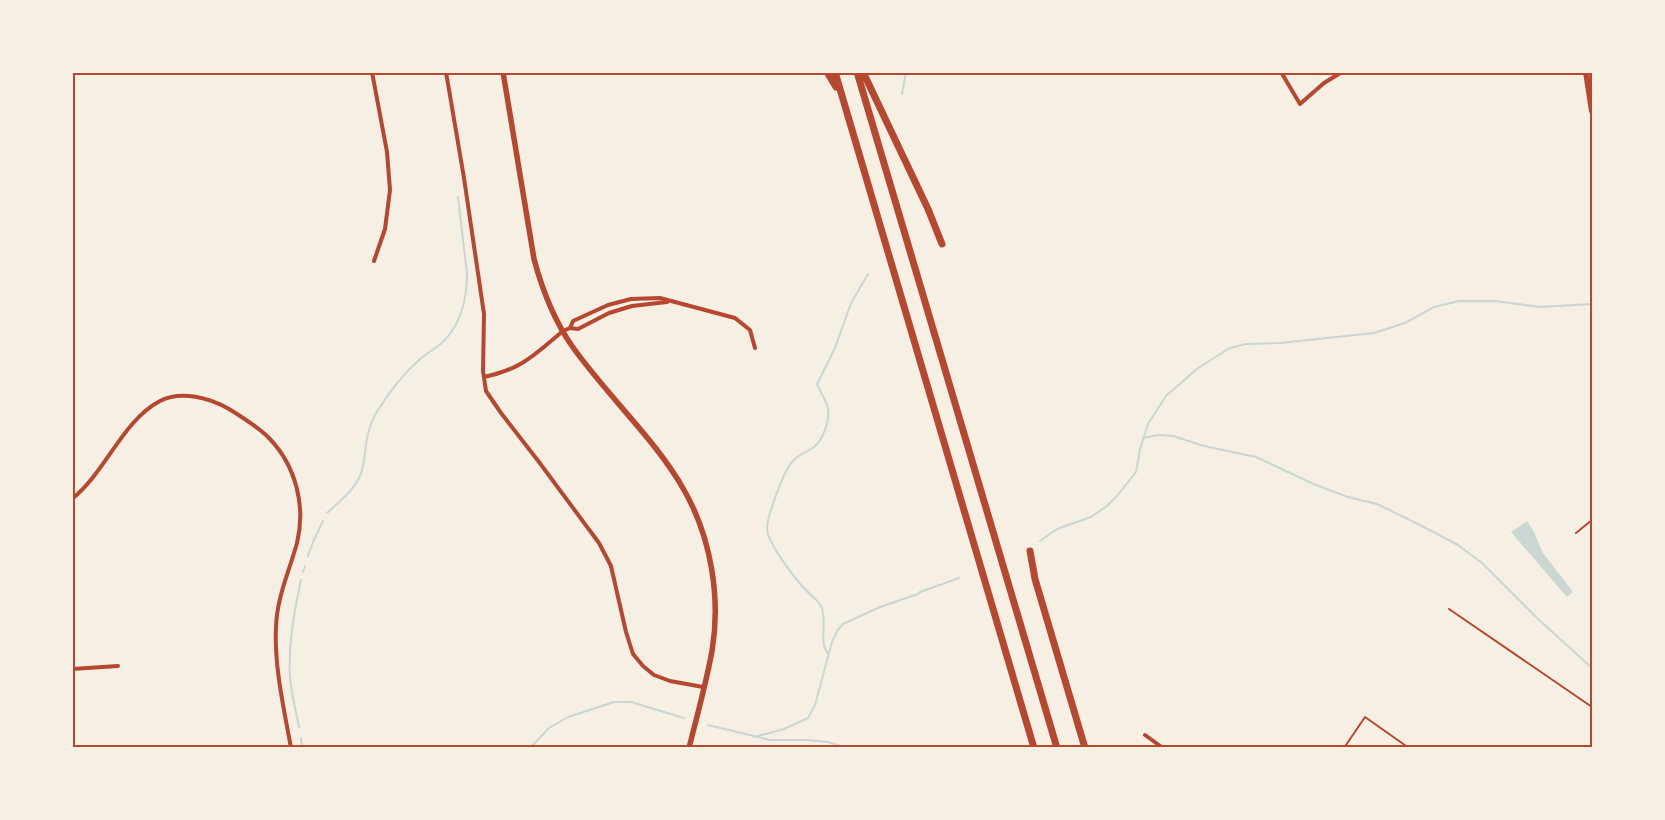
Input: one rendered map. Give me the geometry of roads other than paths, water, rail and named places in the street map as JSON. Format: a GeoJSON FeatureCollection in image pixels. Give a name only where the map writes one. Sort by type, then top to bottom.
{"type":"FeatureCollection","features":[{"type":"Feature","properties":{"kind":"highway"},"geometry":{"type":"LineString","coordinates":[[827,72],[842,98]]}},
{"type":"Feature","properties":{"kind":"highway"},"geometry":{"type":"LineString","coordinates":[[835,72],[1034,748]]}},
{"type":"Feature","properties":{"kind":"highway"},"geometry":{"type":"LineString","coordinates":[[857,72],[1057,748]]}},
{"type":"Feature","properties":{"kind":"highway"},"geometry":{"type":"LineString","coordinates":[[862,72],[928,209],[942,244]]}},
{"type":"Feature","properties":{"kind":"highway"},"geometry":{"type":"LineString","coordinates":[[1030,551],[1035,579],[1085,748]]}},
{"type":"Feature","properties":{"kind":"main road"},"geometry":{"type":"LineString","coordinates":[[503,72],[534,259],[543,289],[563,332],[588,367],[668,465],[685,490],[701,526],[709,556],[714,589],[715,616],[712,651],[689,748]]}},
{"type":"Feature","properties":{"kind":"main road"},"geometry":{"type":"LineString","coordinates":[[1586,72],[1592,111]]}},
{"type":"Feature","properties":{"kind":"street"},"geometry":{"type":"LineString","coordinates":[[372,72],[387,152],[390,190],[384,229],[374,261]]}},
{"type":"Feature","properties":{"kind":"street"},"geometry":{"type":"LineString","coordinates":[[446,72],[484,314],[484,377],[486,390],[501,413],[599,543],[611,566],[633,654],[654,675],[670,681],[703,687]]}},
{"type":"Feature","properties":{"kind":"street"},"geometry":{"type":"LineString","coordinates":[[1281,72],[1300,104],[1324,83],[1342,72]]}},
{"type":"Feature","properties":{"kind":"street"},"geometry":{"type":"LineString","coordinates":[[570,328],[573,321],[608,305],[632,299],[660,298],[735,318],[750,330],[755,348]]}},
{"type":"Feature","properties":{"kind":"street"},"geometry":{"type":"LineString","coordinates":[[484,377],[505,372],[527,362],[570,328],[578,329],[609,313],[632,306],[669,301]]}},
{"type":"Feature","properties":{"kind":"street"},"geometry":{"type":"LineString","coordinates":[[72,499],[92,480],[144,412],[169,397],[193,396],[217,402],[268,437],[278,449],[290,471],[298,490],[301,513],[297,540],[277,608],[276,629],[279,674],[291,748]]}},
{"type":"Feature","properties":{"kind":"street"},"geometry":{"type":"LineString","coordinates":[[72,669],[118,666]]}},
{"type":"Feature","properties":{"kind":"street"},"geometry":{"type":"LineString","coordinates":[[1146,735],[1163,748]]}},
{"type":"Feature","properties":{"kind":"lane"},"geometry":{"type":"LineString","coordinates":[[1576,533],[1592,520]]}},
{"type":"Feature","properties":{"kind":"lane"},"geometry":{"type":"LineString","coordinates":[[1449,610],[1592,708]]}},
{"type":"Feature","properties":{"kind":"lane"},"geometry":{"type":"LineString","coordinates":[[1344,748],[1365,717],[1409,748]]}},
{"type":"Feature","properties":{"kind":"waterway"},"geometry":{"type":"LineString","coordinates":[[902,94],[906,72]]}},
{"type":"Feature","properties":{"kind":"waterway"},"geometry":{"type":"LineString","coordinates":[[327,513],[350,491],[360,476],[370,428],[383,403],[413,365],[444,341],[459,318],[466,292],[467,274],[458,197]]}},
{"type":"Feature","properties":{"kind":"waterway"},"geometry":{"type":"LineString","coordinates":[[828,654],[823,637],[824,618],[821,606],[781,559],[771,542],[767,528],[776,494],[789,467],[797,457],[817,444],[825,429],[828,409],[817,384],[835,348],[851,303],[868,274]]}},
{"type":"Feature","properties":{"kind":"waterway"},"geometry":{"type":"LineString","coordinates":[[1040,541],[1057,529],[1091,517],[1117,496],[1136,472],[1140,449],[1148,424],[1166,396],[1198,368],[1230,348],[1246,344],[1280,343],[1374,333],[1405,323],[1434,307],[1459,301],[1495,301],[1540,307],[1592,304]]}},
{"type":"Feature","properties":{"kind":"waterway"},"geometry":{"type":"LineString","coordinates":[[1143,438],[1158,435],[1173,436],[1204,446],[1256,457],[1316,485],[1348,497],[1377,504],[1420,525],[1458,545],[1482,563],[1537,618],[1592,668]]}},
{"type":"Feature","properties":{"kind":"waterway"},"geometry":{"type":"LineString","coordinates":[[308,556],[323,521]]}},
{"type":"Feature","properties":{"kind":"waterway"},"geometry":{"type":"LineString","coordinates":[[303,572],[305,566]]}},
{"type":"Feature","properties":{"kind":"waterway"},"geometry":{"type":"LineString","coordinates":[[754,737],[784,729],[808,718],[815,705],[832,642],[843,624],[880,607],[959,578]]}},
{"type":"Feature","properties":{"kind":"waterway"},"geometry":{"type":"LineString","coordinates":[[299,727],[291,689],[290,653],[292,628],[301,580]]}},
{"type":"Feature","properties":{"kind":"waterway"},"geometry":{"type":"LineString","coordinates":[[530,748],[549,728],[568,717],[614,702],[631,702],[684,718]]}},
{"type":"Feature","properties":{"kind":"waterway"},"geometry":{"type":"LineString","coordinates":[[708,725],[770,740],[828,742],[847,748]]}},
{"type":"Feature","properties":{"kind":"waterway"},"geometry":{"type":"LineString","coordinates":[[301,738],[302,748]]}}]}
